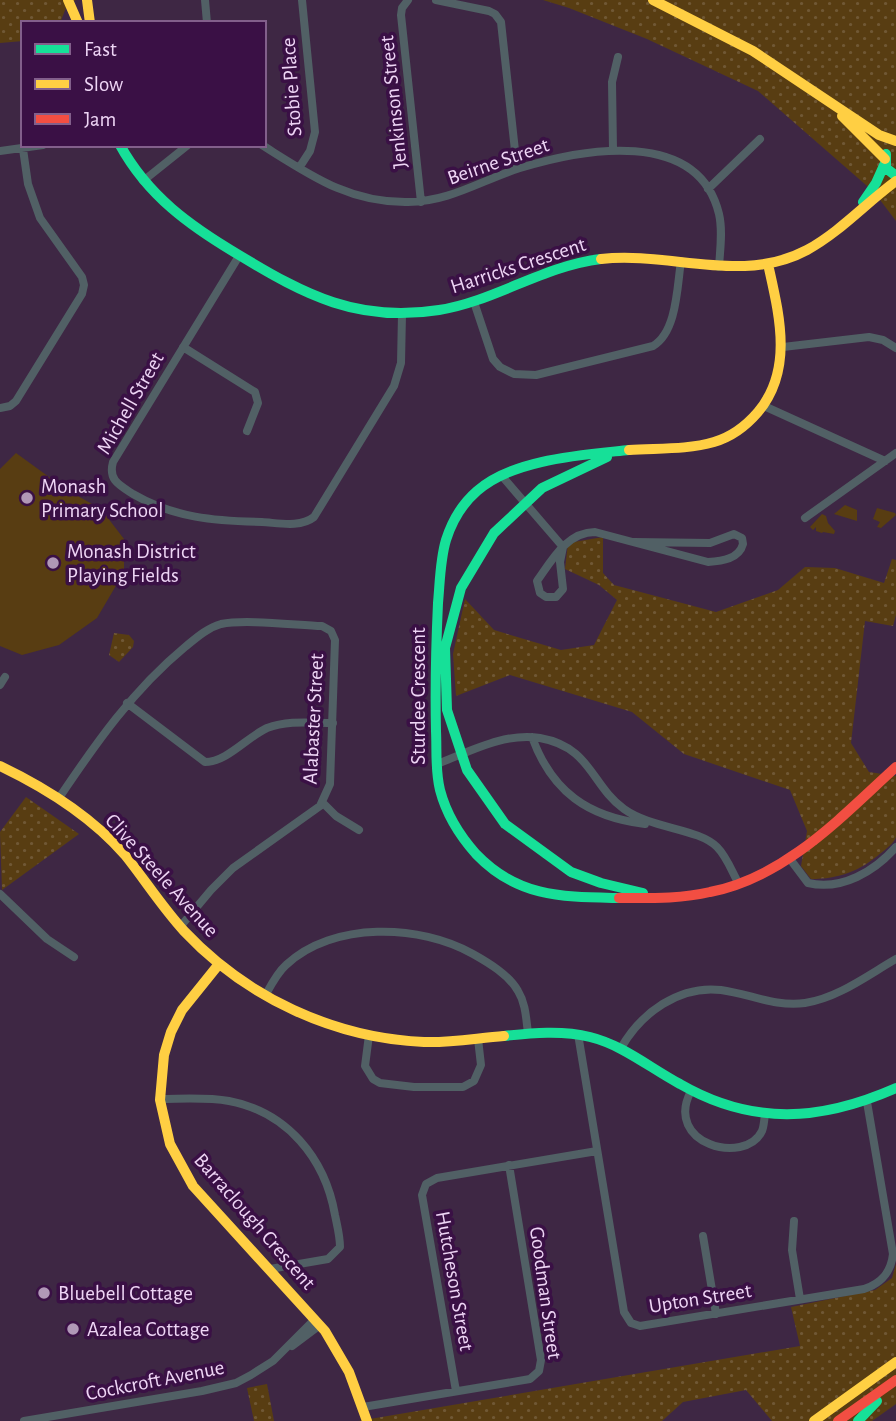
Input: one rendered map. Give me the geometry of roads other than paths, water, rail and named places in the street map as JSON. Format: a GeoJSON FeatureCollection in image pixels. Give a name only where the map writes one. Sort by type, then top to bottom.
{"type":"FeatureCollection","features":[{"type":"Feature","properties":{"kind":"street"},"geometry":{"type":"LineString","coordinates":[[68,0],[77,21]]}},
{"type":"Feature","properties":{"kind":"street"},"geometry":{"type":"LineString","coordinates":[[87,0],[90,21]]}},
{"type":"Feature","properties":{"kind":"street"},"geometry":{"type":"LineString","coordinates":[[205,0],[207,21]]}},
{"type":"Feature","properties":{"kind":"street","name":"Stobie Place"},"geometry":{"type":"LineString","coordinates":[[299,168],[310,151],[315,132],[302,0]]}},
{"type":"Feature","properties":{"kind":"street","name":"Jenkinson Street"},"geometry":{"type":"LineString","coordinates":[[408,0],[401,15],[421,202]]}},
{"type":"Feature","properties":{"kind":"street"},"geometry":{"type":"LineString","coordinates":[[436,0],[489,11],[501,22],[517,169]]}},
{"type":"Feature","properties":{"kind":"street"},"geometry":{"type":"LineString","coordinates":[[653,0],[752,51],[879,135],[896,143]]}},
{"type":"Feature","properties":{"kind":"street"},"geometry":{"type":"LineString","coordinates":[[613,150],[612,82],[618,57]]}},
{"type":"Feature","properties":{"kind":"street"},"geometry":{"type":"LineString","coordinates":[[824,98],[885,161],[889,172],[896,178]]}},
{"type":"Feature","properties":{"kind":"street"},"geometry":{"type":"LineString","coordinates":[[719,267],[720,222],[715,201],[708,188],[760,139]]}},
{"type":"Feature","properties":{"kind":"street","name":"Harricks Crescent"},"geometry":{"type":"LineString","coordinates":[[849,221],[876,183],[888,150],[896,143]]}},
{"type":"Feature","properties":{"kind":"street"},"geometry":{"type":"LineString","coordinates":[[0,151],[33,147]]}},
{"type":"Feature","properties":{"kind":"street","name":"Harricks Crescent"},"geometry":{"type":"LineString","coordinates":[[121,147],[143,181],[178,217],[239,256],[298,290],[322,300],[361,310],[402,314],[438,311],[474,302],[544,273],[583,261],[636,256],[719,267],[768,264],[821,243],[896,178]]}},
{"type":"Feature","properties":{"kind":"street"},"geometry":{"type":"LineString","coordinates":[[143,181],[186,147]]}},
{"type":"Feature","properties":{"kind":"street","name":"Beirne Street"},"geometry":{"type":"LineString","coordinates":[[265,147],[334,188],[387,202],[421,202],[453,195],[517,169],[553,159],[613,150],[641,151],[668,158],[691,172],[708,188]]}},
{"type":"Feature","properties":{"kind":"street"},"geometry":{"type":"LineString","coordinates":[[0,408],[10,406],[16,401],[82,294],[84,285],[82,277],[40,218],[33,202],[23,149]]}},
{"type":"Feature","properties":{"kind":"street","name":"Michell Street"},"geometry":{"type":"LineString","coordinates":[[239,256],[113,462],[111,471],[113,479],[146,501],[186,516],[219,521],[304,523],[318,513],[394,386],[401,363],[402,314]]}},
{"type":"Feature","properties":{"kind":"street"},"geometry":{"type":"LineString","coordinates":[[474,302],[493,359],[500,367],[514,374],[536,375],[660,342],[670,328],[681,261]]}},
{"type":"Feature","properties":{"kind":"street","name":"Sturdee Crescent"},"geometry":{"type":"LineString","coordinates":[[768,264],[783,347],[778,377],[764,405],[740,430],[717,442],[693,448],[597,453],[522,468],[501,475],[472,495],[452,523],[442,555],[434,654],[437,776],[442,797],[461,835],[481,859],[514,882],[532,890],[551,895],[584,897],[702,894],[739,884],[789,859],[816,839],[896,767]]}},
{"type":"Feature","properties":{"kind":"street"},"geometry":{"type":"LineString","coordinates":[[783,347],[869,337],[883,340],[896,348]]}},
{"type":"Feature","properties":{"kind":"street"},"geometry":{"type":"LineString","coordinates":[[183,347],[255,392],[258,404],[247,431]]}},
{"type":"Feature","properties":{"kind":"street"},"geometry":{"type":"LineString","coordinates":[[764,405],[885,461]]}},
{"type":"Feature","properties":{"kind":"street","name":"Sturdee Crescent"},"geometry":{"type":"LineString","coordinates":[[624,451],[553,481],[524,501],[493,533],[480,550],[459,588],[448,626],[443,677],[449,718],[461,755],[483,796],[512,831],[549,860],[586,878],[623,889],[666,896]]}},
{"type":"Feature","properties":{"kind":"street"},"geometry":{"type":"LineString","coordinates":[[805,518],[896,453]]}},
{"type":"Feature","properties":{"kind":"street"},"geometry":{"type":"LineString","coordinates":[[501,475],[563,547]]}},
{"type":"Feature","properties":{"kind":"street"},"geometry":{"type":"LineString","coordinates":[[563,547],[560,562],[563,589],[556,597],[546,597],[540,593],[537,581],[563,547],[578,535],[591,532],[708,562],[737,555],[743,544],[742,538],[734,534],[710,542],[634,542]]}},
{"type":"Feature","properties":{"kind":"street"},"geometry":{"type":"LineString","coordinates":[[440,585],[459,588]]}},
{"type":"Feature","properties":{"kind":"street","name":"Alabaster Street"},"geometry":{"type":"LineString","coordinates":[[59,798],[127,703],[199,635],[214,626],[231,623],[322,626],[331,631],[335,640],[330,784],[323,803],[311,815],[225,875],[180,927]]}},
{"type":"Feature","properties":{"kind":"street"},"geometry":{"type":"LineString","coordinates":[[127,703],[205,762],[215,761],[262,731],[280,724],[332,723]]}},
{"type":"Feature","properties":{"kind":"street"},"geometry":{"type":"LineString","coordinates":[[437,764],[502,740],[532,737],[560,744],[581,758],[614,800],[639,818],[659,826]]}},
{"type":"Feature","properties":{"kind":"street"},"geometry":{"type":"LineString","coordinates":[[532,737],[547,769],[559,785],[583,805],[605,815],[695,835],[715,845],[726,858],[739,884]]}},
{"type":"Feature","properties":{"kind":"street","name":"Clive Steele Avenue"},"geometry":{"type":"LineString","coordinates":[[0,766],[59,798],[96,827],[118,848],[180,927],[219,964],[265,996],[315,1020],[369,1035],[423,1042],[528,1033],[578,1034],[621,1048],[691,1091],[735,1109],[765,1115],[817,1114],[867,1102],[896,1088]]}},
{"type":"Feature","properties":{"kind":"street"},"geometry":{"type":"LineString","coordinates":[[605,815],[614,800]]}},
{"type":"Feature","properties":{"kind":"street"},"geometry":{"type":"LineString","coordinates":[[323,803],[336,816],[359,830]]}},
{"type":"Feature","properties":{"kind":"street"},"geometry":{"type":"LineString","coordinates":[[789,859],[808,883],[830,884],[861,875],[875,867],[896,847]]}},
{"type":"Feature","properties":{"kind":"street"},"geometry":{"type":"LineString","coordinates":[[584,897],[586,878]]}},
{"type":"Feature","properties":{"kind":"street"},"geometry":{"type":"LineString","coordinates":[[0,894],[47,939],[74,957]]}},
{"type":"Feature","properties":{"kind":"street"},"geometry":{"type":"LineString","coordinates":[[265,996],[284,967],[304,952],[328,941],[365,932],[413,932],[456,945],[486,961],[503,975],[523,1000],[528,1033]]}},
{"type":"Feature","properties":{"kind":"street"},"geometry":{"type":"LineString","coordinates":[[621,1048],[635,1027],[654,1010],[691,992],[722,990],[774,1003],[808,1002],[841,990],[896,959]]}},
{"type":"Feature","properties":{"kind":"street","name":"Barraclough Crescent"},"geometry":{"type":"LineString","coordinates":[[219,964],[183,1008],[171,1032],[161,1065],[159,1098],[167,1139],[181,1169],[193,1186],[318,1322],[344,1362],[367,1421]]}},
{"type":"Feature","properties":{"kind":"street","name":"Upton Street"},"geometry":{"type":"LineString","coordinates":[[578,1034],[627,1318],[631,1323],[640,1326],[864,1289],[882,1280],[892,1263],[893,1254],[867,1102]]}},
{"type":"Feature","properties":{"kind":"street"},"geometry":{"type":"LineString","coordinates":[[369,1035],[365,1057],[368,1073],[380,1083],[414,1087],[463,1087],[474,1082],[481,1065],[478,1039]]}},
{"type":"Feature","properties":{"kind":"street"},"geometry":{"type":"LineString","coordinates":[[691,1091],[684,1106],[685,1119],[697,1136],[711,1146],[728,1149],[753,1140],[761,1133],[765,1115]]}},
{"type":"Feature","properties":{"kind":"street"},"geometry":{"type":"LineString","coordinates":[[159,1098],[208,1099],[250,1107],[279,1121],[309,1149],[329,1186],[340,1247],[328,1259],[270,1269]]}},
{"type":"Feature","properties":{"kind":"street","name":"Hutcheson Street"},"geometry":{"type":"LineString","coordinates":[[456,1391],[423,1190],[426,1184],[437,1178],[597,1150]]}},
{"type":"Feature","properties":{"kind":"street","name":"Goodman Street"},"geometry":{"type":"LineString","coordinates":[[363,1407],[530,1379],[539,1371],[542,1364],[509,1166]]}},
{"type":"Feature","properties":{"kind":"street"},"geometry":{"type":"LineString","coordinates":[[885,1205],[896,1203]]}},
{"type":"Feature","properties":{"kind":"street"},"geometry":{"type":"LineString","coordinates":[[794,1221],[792,1250],[800,1299]]}},
{"type":"Feature","properties":{"kind":"street"},"geometry":{"type":"LineString","coordinates":[[703,1236],[716,1314]]}},
{"type":"Feature","properties":{"kind":"street","name":"Cockcroft Avenue"},"geometry":{"type":"LineString","coordinates":[[24,1421],[220,1388],[251,1376],[318,1322]]}},
{"type":"Feature","properties":{"kind":"street"},"geometry":{"type":"LineString","coordinates":[[821,1419],[896,1363]]}},
{"type":"Feature","properties":{"kind":"street"},"geometry":{"type":"LineString","coordinates":[[838,1421],[896,1380]]}},
{"type":"Feature","properties":{"kind":"street"},"geometry":{"type":"LineString","coordinates":[[858,1421],[870,1406],[896,1387]]}},
{"type":"Feature","properties":{"kind":"place","name":"Monash Primary School"},"geometry":{"type":"Point","coordinates":[27,498]}},
{"type":"Feature","properties":{"kind":"place","name":"Monash District Playing Fields"},"geometry":{"type":"Point","coordinates":[53,563]}},
{"type":"Feature","properties":{"kind":"place","name":"Bluebell Cottage"},"geometry":{"type":"Point","coordinates":[44,1293]}},
{"type":"Feature","properties":{"kind":"place","name":"Azalea Cottage"},"geometry":{"type":"Point","coordinates":[73,1329]}}]}
